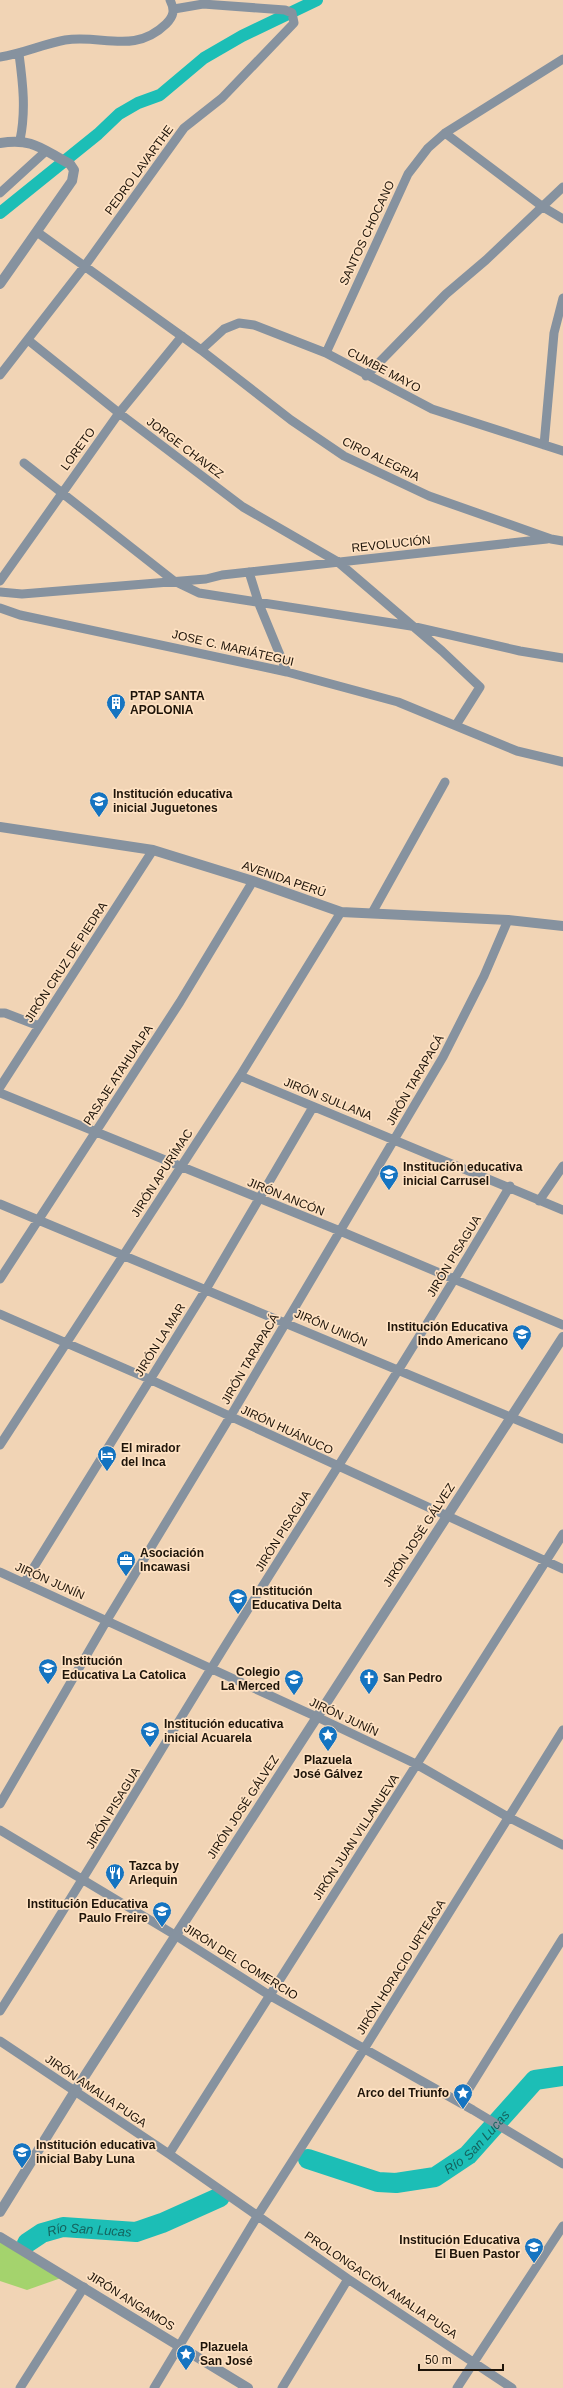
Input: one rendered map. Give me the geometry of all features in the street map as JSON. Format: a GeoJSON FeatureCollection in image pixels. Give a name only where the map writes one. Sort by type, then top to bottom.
{"type":"FeatureCollection","features":[{"type":"Feature","properties":{"kind":"street"},"geometry":{"type":"LineString","coordinates":[[0,57],[19,54],[64,40],[120,43],[142,39],[159,31],[172,18],[174,10],[170,0]]}},
{"type":"Feature","properties":{"kind":"street","name":"PEDRO LAVARTHE"},"geometry":{"type":"LineString","coordinates":[[0,375],[84,267],[184,128],[222,98],[294,23],[292,13],[271,9],[203,4],[174,10]]}},
{"type":"Feature","properties":{"kind":"street"},"geometry":{"type":"LineString","coordinates":[[19,54],[24,104],[24,120],[20,140]]}},
{"type":"Feature","properties":{"kind":"street","name":"SANTOS CHOCANO"},"geometry":{"type":"LineString","coordinates":[[326,353],[408,174],[428,148],[445,132],[563,59]]}},
{"type":"Feature","properties":{"kind":"street"},"geometry":{"type":"LineString","coordinates":[[445,132],[543,207],[563,219]]}},
{"type":"Feature","properties":{"kind":"street"},"geometry":{"type":"LineString","coordinates":[[0,143],[20,140],[32,143],[70,164],[74,170],[72,181],[0,284]]}},
{"type":"Feature","properties":{"kind":"street"},"geometry":{"type":"LineString","coordinates":[[0,193],[46,151]]}},
{"type":"Feature","properties":{"kind":"street"},"geometry":{"type":"LineString","coordinates":[[366,376],[446,294],[543,207],[563,187]]}},
{"type":"Feature","properties":{"kind":"street","name":"CIRO ALEGRIA"},"geometry":{"type":"LineString","coordinates":[[37,232],[201,350],[291,420],[344,456],[429,496],[551,539]]}},
{"type":"Feature","properties":{"kind":"street"},"geometry":{"type":"LineString","coordinates":[[544,445],[554,333],[563,298]]}},
{"type":"Feature","properties":{"kind":"street","name":"CUMBE MAYO"},"geometry":{"type":"LineString","coordinates":[[201,350],[224,329],[239,323],[254,325],[326,353],[366,376],[432,409],[563,451]]}},
{"type":"Feature","properties":{"kind":"street","name":"LORETO"},"geometry":{"type":"LineString","coordinates":[[0,581],[119,413],[182,336]]}},
{"type":"Feature","properties":{"kind":"street","name":"JORGE CHAVEZ"},"geometry":{"type":"LineString","coordinates":[[28,340],[119,413],[243,507],[338,562],[479,685],[479,689],[456,725]]}},
{"type":"Feature","properties":{"kind":"street"},"geometry":{"type":"LineString","coordinates":[[24,463],[174,580],[199,593],[259,604],[412,626],[520,651],[563,658]]}},
{"type":"Feature","properties":{"kind":"street","name":"REVOLUCIÓN"},"geometry":{"type":"LineString","coordinates":[[174,580],[206,579],[222,575],[563,537]]}},
{"type":"Feature","properties":{"kind":"street"},"geometry":{"type":"LineString","coordinates":[[551,539],[563,541]]}},
{"type":"Feature","properties":{"kind":"street"},"geometry":{"type":"LineString","coordinates":[[249,572],[259,604],[287,672]]}},
{"type":"Feature","properties":{"kind":"street"},"geometry":{"type":"LineString","coordinates":[[0,592],[22,594],[174,580]]}},
{"type":"Feature","properties":{"kind":"street","name":"JOSE C. MARIÁTEGUI"},"geometry":{"type":"LineString","coordinates":[[0,608],[20,615],[287,672],[398,702],[517,751],[563,762]]}},
{"type":"Feature","properties":{"kind":"street"},"geometry":{"type":"LineString","coordinates":[[372,913],[445,782]]}},
{"type":"Feature","properties":{"kind":"street","name":"AVENIDA PERÚ"},"geometry":{"type":"LineString","coordinates":[[0,827],[153,850],[253,881],[341,912],[508,920],[563,926]]}},
{"type":"Feature","properties":{"kind":"street","name":"JIRÓN CRUZ DE PIEDRA"},"geometry":{"type":"LineString","coordinates":[[0,1087],[153,850]]}},
{"type":"Feature","properties":{"kind":"street","name":"PASAJE ATAHUALPA"},"geometry":{"type":"LineString","coordinates":[[0,1279],[180,1002],[253,881]]}},
{"type":"Feature","properties":{"kind":"street","name":"JIRÓN APURÍMAC"},"geometry":{"type":"LineString","coordinates":[[0,1445],[122,1255],[240,1076],[341,912]]}},
{"type":"Feature","properties":{"kind":"street","name":"JIRÓN TARAPACÁ"},"geometry":{"type":"LineString","coordinates":[[0,1804],[107,1620],[230,1417],[443,1057],[484,976],[508,920]]}},
{"type":"Feature","properties":{"kind":"street"},"geometry":{"type":"LineString","coordinates":[[0,1014],[5,1013],[39,1026]]}},
{"type":"Feature","properties":{"kind":"street","name":"JIRÓN SULLANA"},"geometry":{"type":"LineString","coordinates":[[240,1076],[313,1107],[396,1138],[563,1210]]}},
{"type":"Feature","properties":{"kind":"street","name":"JIRÓN ANCÓN"},"geometry":{"type":"LineString","coordinates":[[0,1093],[181,1166],[260,1200],[340,1231],[454,1281],[563,1326]]}},
{"type":"Feature","properties":{"kind":"street","name":"JIRÓN LA MAR"},"geometry":{"type":"LineString","coordinates":[[24,1583],[149,1379],[205,1291],[260,1200],[313,1107]]}},
{"type":"Feature","properties":{"kind":"street"},"geometry":{"type":"LineString","coordinates":[[540,1201],[563,1166]]}},
{"type":"Feature","properties":{"kind":"street","name":"JIRÓN PISAGUA"},"geometry":{"type":"LineString","coordinates":[[0,2011],[83,1881],[337,1466],[400,1369],[510,1186]]}},
{"type":"Feature","properties":{"kind":"street","name":"JIRÓN UNIÓN"},"geometry":{"type":"LineString","coordinates":[[0,1204],[205,1291],[400,1369],[563,1439]]}},
{"type":"Feature","properties":{"kind":"street","name":"JIRÓN HUÁNUCO"},"geometry":{"type":"LineString","coordinates":[[0,1314],[149,1379],[563,1569]]}},
{"type":"Feature","properties":{"kind":"street","name":"JIRÓN JOSÉ GÁLVEZ"},"geometry":{"type":"LineString","coordinates":[[0,2212],[75,2091],[175,1935],[563,1338]]}},
{"type":"Feature","properties":{"kind":"street","name":"JIRÓN JUAN VILLANUEVA"},"geometry":{"type":"LineString","coordinates":[[169,2154],[563,1534]]}},
{"type":"Feature","properties":{"kind":"street","name":"JIRÓN JUNÍN"},"geometry":{"type":"LineString","coordinates":[[0,1572],[107,1620],[211,1670],[317,1716],[416,1764],[508,1817],[563,1845]]}},
{"type":"Feature","properties":{"kind":"street","name":"JIRÓN HORACIO URTEAGA"},"geometry":{"type":"LineString","coordinates":[[154,2388],[258,2215],[364,2050],[563,1730]]}},
{"type":"Feature","properties":{"kind":"street","name":"JIRÓN DEL COMERCIO"},"geometry":{"type":"LineString","coordinates":[[0,1830],[175,1935],[269,1995],[364,2050],[460,2102],[502,2129],[563,2164]]}},
{"type":"Feature","properties":{"kind":"street"},"geometry":{"type":"LineString","coordinates":[[460,2102],[563,1938]]}},
{"type":"Feature","properties":{"kind":"street","name":"JIRÓN AMALIA PUGA"},"geometry":{"type":"LineString","coordinates":[[0,2041],[258,2215]]}},
{"type":"Feature","properties":{"kind":"street","name":"PROLONGACIÓN AMALIA PUGA"},"geometry":{"type":"LineString","coordinates":[[258,2215],[348,2279],[512,2388]]}},
{"type":"Feature","properties":{"kind":"street"},"geometry":{"type":"LineString","coordinates":[[457,2388],[473,2361],[563,2226]]}},
{"type":"Feature","properties":{"kind":"street","name":"JIRÓN ANGAMOS"},"geometry":{"type":"LineString","coordinates":[[0,2237],[248,2388]]}},
{"type":"Feature","properties":{"kind":"street"},"geometry":{"type":"LineString","coordinates":[[282,2388],[348,2279]]}},
{"type":"Feature","properties":{"kind":"street"},"geometry":{"type":"LineString","coordinates":[[20,2388],[84,2287]]}},
{"type":"Feature","properties":{"kind":"green space"},"geometry":{"type":"Polygon","coordinates":[[[0,2240],[61,2278],[27,2290],[0,2281],[0,2240]]]}},
{"type":"Feature","properties":{"kind":"waterway"},"geometry":{"type":"LineString","coordinates":[[0,213],[98,134],[119,114],[138,103],[160,95],[204,58],[242,36],[317,0]]}},
{"type":"Feature","properties":{"kind":"waterway","name":"Río San Lucas"},"geometry":{"type":"LineString","coordinates":[[308,2159],[378,2182],[396,2183],[435,2177],[468,2155],[535,2080],[563,2076]]}},
{"type":"Feature","properties":{"kind":"waterway","name":"Río San Lucas"},"geometry":{"type":"LineString","coordinates":[[27,2243],[42,2233],[63,2227],[136,2232],[162,2223],[220,2197]]}},
{"type":"Feature","properties":{"kind":"place","name":"PTAP SANTA APOLONIA"},"geometry":{"type":"Point","coordinates":[116,720]}},
{"type":"Feature","properties":{"kind":"place","name":"Institución educativa inicial Juguetones"},"geometry":{"type":"Point","coordinates":[99,818]}},
{"type":"Feature","properties":{"kind":"place","name":"Institución educativa inicial Carrusel"},"geometry":{"type":"Point","coordinates":[389,1191]}},
{"type":"Feature","properties":{"kind":"place","name":"Institución Educativa Indo Americano"},"geometry":{"type":"Point","coordinates":[522,1351]}},
{"type":"Feature","properties":{"kind":"place","name":"El mirador del Inca"},"geometry":{"type":"Point","coordinates":[107,1472]}},
{"type":"Feature","properties":{"kind":"place","name":"Asociación Incawasi"},"geometry":{"type":"Point","coordinates":[126,1577]}},
{"type":"Feature","properties":{"kind":"place","name":"Institución Educativa Delta"},"geometry":{"type":"Point","coordinates":[238,1615]}},
{"type":"Feature","properties":{"kind":"place","name":"Institución Educativa La Catolica"},"geometry":{"type":"Point","coordinates":[48,1685]}},
{"type":"Feature","properties":{"kind":"place","name":"San Pedro"},"geometry":{"type":"Point","coordinates":[369,1695]}},
{"type":"Feature","properties":{"kind":"place","name":"Colegio La Merced"},"geometry":{"type":"Point","coordinates":[294,1696]}},
{"type":"Feature","properties":{"kind":"place","name":"Institución educativa inicial Acuarela"},"geometry":{"type":"Point","coordinates":[150,1748]}},
{"type":"Feature","properties":{"kind":"place","name":"Plazuela José Gálvez"},"geometry":{"type":"Point","coordinates":[328,1752]}},
{"type":"Feature","properties":{"kind":"place","name":"Tazca by Arlequin"},"geometry":{"type":"Point","coordinates":[115,1890]}},
{"type":"Feature","properties":{"kind":"place","name":"Institución Educativa Paulo Freire"},"geometry":{"type":"Point","coordinates":[162,1928]}},
{"type":"Feature","properties":{"kind":"place","name":"Arco del Triunfo"},"geometry":{"type":"Point","coordinates":[463,2110]}},
{"type":"Feature","properties":{"kind":"place","name":"Institución educativa inicial Baby Luna"},"geometry":{"type":"Point","coordinates":[22,2169]}},
{"type":"Feature","properties":{"kind":"place","name":"Institución Educativa El Buen Pastor"},"geometry":{"type":"Point","coordinates":[534,2264]}},
{"type":"Feature","properties":{"kind":"place","name":"Plazuela San José"},"geometry":{"type":"Point","coordinates":[186,2371]}}]}
